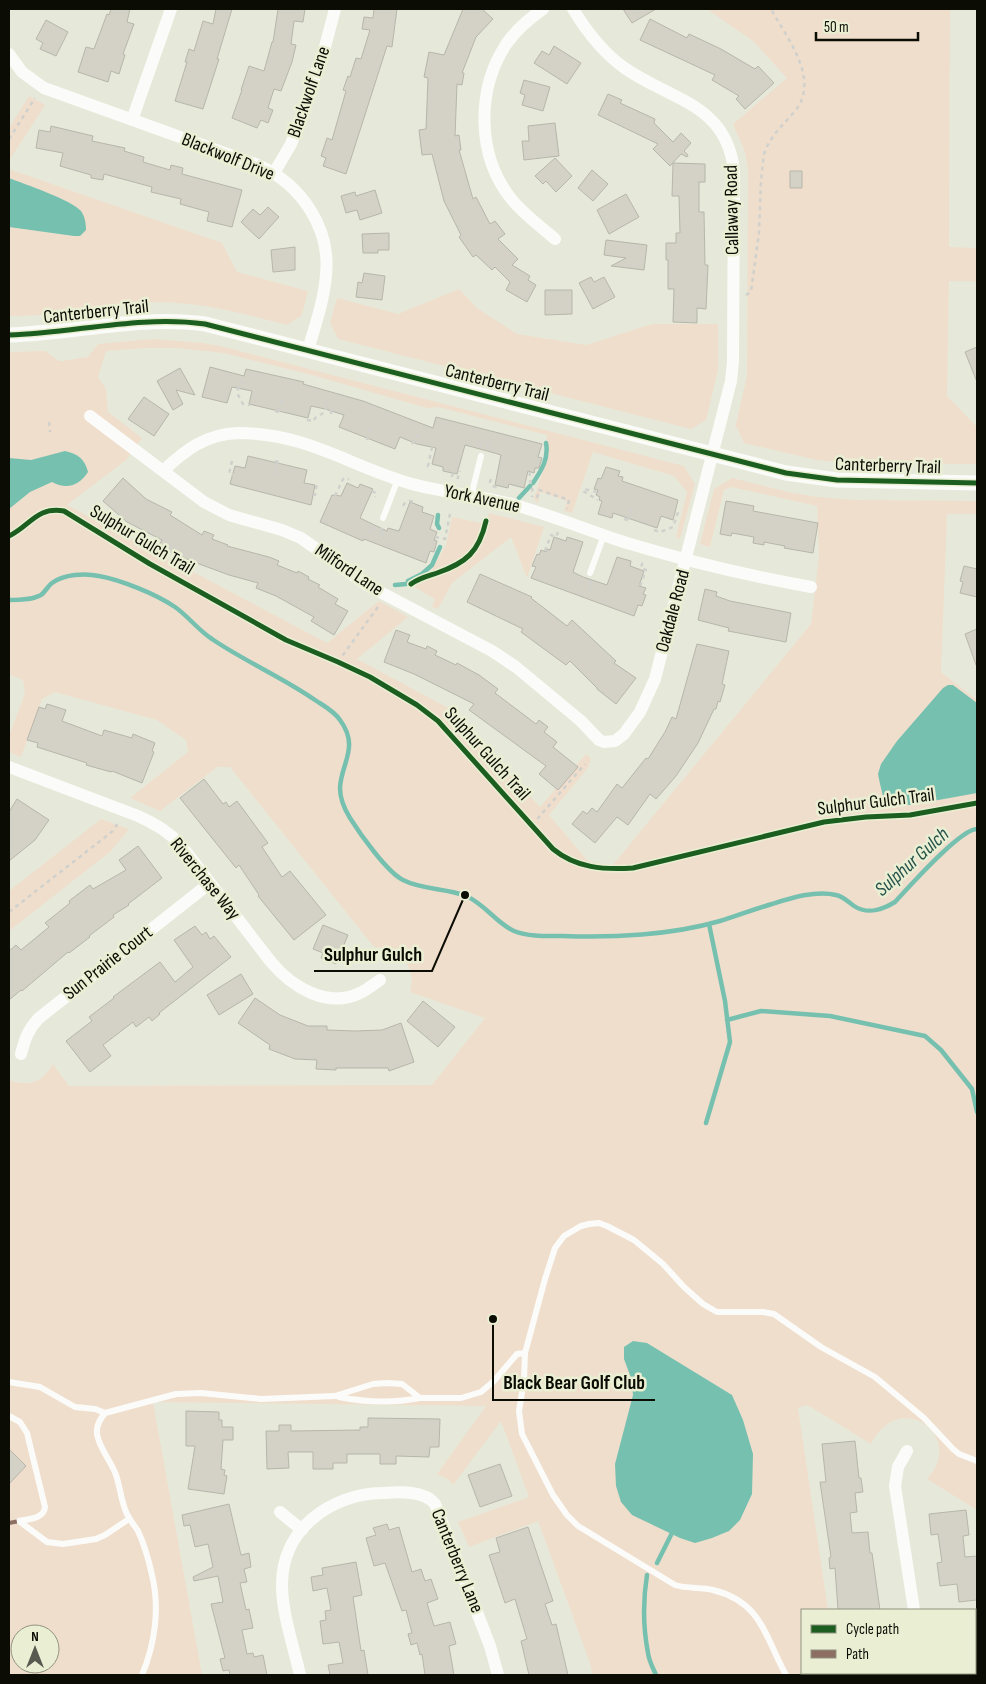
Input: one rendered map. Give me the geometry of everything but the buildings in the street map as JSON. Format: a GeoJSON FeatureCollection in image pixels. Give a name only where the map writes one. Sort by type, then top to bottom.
{"type":"FeatureCollection","features":[{"type":"Feature","properties":{"kind":"street"},"geometry":{"type":"LineString","coordinates":[[132,120],[171,9]]}},
{"type":"Feature","properties":{"kind":"street","name":"Blackwolf Lane"},"geometry":{"type":"LineString","coordinates":[[274,173],[291,144],[296,131],[325,47],[335,9]]}},
{"type":"Feature","properties":{"kind":"street"},"geometry":{"type":"LineString","coordinates":[[544,9],[519,29],[507,42],[489,86],[484,122],[490,158],[512,201],[556,239]]}},
{"type":"Feature","properties":{"kind":"street","name":"Callaway Road"},"geometry":{"type":"LineString","coordinates":[[573,9],[595,40],[616,62],[645,81],[683,99],[702,112],[719,131],[731,152],[734,185],[733,370],[714,454]]}},
{"type":"Feature","properties":{"kind":"street","name":"Blackwolf Drive"},"geometry":{"type":"LineString","coordinates":[[9,54],[22,72],[44,88],[250,162],[274,173],[290,184],[302,197],[316,221],[324,242],[326,262],[325,285],[308,350]]}},
{"type":"Feature","properties":{"kind":"street","name":"Canterberry Trail"},"geometry":{"type":"LineString","coordinates":[[9,335],[138,322],[179,321],[214,326],[786,473],[825,479],[977,483]]}},
{"type":"Feature","properties":{"kind":"street","name":"Milford Lane"},"geometry":{"type":"LineString","coordinates":[[90,416],[195,496],[221,512],[282,530],[301,538],[367,585],[501,656],[581,721],[598,740]]}},
{"type":"Feature","properties":{"kind":"street","name":"York Avenue"},"geometry":{"type":"LineString","coordinates":[[163,471],[183,452],[195,444],[214,436],[238,433],[279,436],[329,451],[398,479],[422,486],[532,510],[604,535],[686,559],[759,577],[811,587]]}},
{"type":"Feature","properties":{"kind":"street","name":"Oakdale Road"},"geometry":{"type":"LineString","coordinates":[[598,740],[610,742],[621,738],[644,706],[655,679],[714,454]]}},
{"type":"Feature","properties":{"kind":"street","name":"Riverchase Way"},"geometry":{"type":"LineString","coordinates":[[9,767],[125,811],[156,825],[176,840],[279,972],[301,988],[325,997],[342,998],[361,993],[380,980]]}},
{"type":"Feature","properties":{"kind":"street","name":"Sun Prairie Court"},"geometry":{"type":"LineString","coordinates":[[22,1054],[26,1034],[39,1018],[210,883]]}},
{"type":"Feature","properties":{"kind":"street"},"geometry":{"type":"LineString","coordinates":[[907,1450],[898,1467],[895,1486],[914,1609]]}},
{"type":"Feature","properties":{"kind":"street","name":"Canterberry Lane"},"geometry":{"type":"LineString","coordinates":[[300,1675],[284,1605],[282,1584],[286,1558],[302,1530],[322,1510],[352,1496],[373,1493],[422,1495],[431,1499],[438,1508],[490,1646],[498,1675]]}},
{"type":"Feature","properties":{"kind":"street"},"geometry":{"type":"LineString","coordinates":[[280,1512],[302,1530]]}},
{"type":"Feature","properties":{"kind":"lane"},"geometry":{"type":"LineString","coordinates":[[472,496],[481,456]]}},
{"type":"Feature","properties":{"kind":"lane"},"geometry":{"type":"LineString","coordinates":[[383,518],[398,479]]}},
{"type":"Feature","properties":{"kind":"lane"},"geometry":{"type":"LineString","coordinates":[[590,573],[604,535]]}},
{"type":"Feature","properties":{"kind":"lane"},"geometry":{"type":"LineString","coordinates":[[786,1675],[764,1626],[747,1607],[723,1593],[675,1585],[650,1568],[578,1526],[567,1515],[553,1495],[522,1434],[519,1411],[524,1380],[525,1353],[555,1248],[564,1236],[581,1226],[598,1224],[607,1226],[623,1233],[647,1250],[684,1287],[713,1310],[721,1313],[763,1312],[774,1314],[821,1347],[875,1377],[924,1418],[959,1454],[977,1461]]}},
{"type":"Feature","properties":{"kind":"lane"},"geometry":{"type":"LineString","coordinates":[[142,1675],[152,1645],[156,1625],[152,1576],[139,1533],[129,1519],[116,1477],[100,1444],[97,1427],[100,1418],[106,1413],[176,1394],[201,1393],[261,1399],[335,1396],[383,1400],[461,1398],[481,1392],[494,1381],[517,1354],[525,1353]]}},
{"type":"Feature","properties":{"kind":"lane"},"geometry":{"type":"LineString","coordinates":[[9,1382],[40,1386],[76,1407],[94,1409],[106,1413]]}},
{"type":"Feature","properties":{"kind":"lane"},"geometry":{"type":"LineString","coordinates":[[335,1396],[372,1384],[387,1383],[402,1384],[420,1398]]}},
{"type":"Feature","properties":{"kind":"lane"},"geometry":{"type":"LineString","coordinates":[[9,1416],[20,1422],[27,1433],[45,1507],[42,1515],[19,1521],[26,1528],[50,1543],[63,1544],[96,1539],[129,1519]]}},
{"type":"Feature","properties":{"kind":"path"},"geometry":{"type":"LineString","coordinates":[[746,294],[751,292],[756,256],[764,154],[767,144],[774,133],[796,110],[800,102],[805,80],[802,65],[771,9]]}},
{"type":"Feature","properties":{"kind":"path"},"geometry":{"type":"LineString","coordinates":[[9,139],[35,97]]}},
{"type":"Feature","properties":{"kind":"path"},"geometry":{"type":"LineString","coordinates":[[243,382],[240,382],[237,393],[243,404],[250,405]]}},
{"type":"Feature","properties":{"kind":"path"},"geometry":{"type":"LineString","coordinates":[[279,412],[282,399]]}},
{"type":"Feature","properties":{"kind":"path"},"geometry":{"type":"LineString","coordinates":[[307,420],[314,421],[315,418],[325,412],[328,400],[324,400]]}},
{"type":"Feature","properties":{"kind":"path"},"geometry":{"type":"LineString","coordinates":[[331,414],[334,402],[336,403]]}},
{"type":"Feature","properties":{"kind":"path"},"geometry":{"type":"LineString","coordinates":[[49,422],[50,432]]}},
{"type":"Feature","properties":{"kind":"path"},"geometry":{"type":"LineString","coordinates":[[366,440],[371,427]]}},
{"type":"Feature","properties":{"kind":"path"},"geometry":{"type":"LineString","coordinates":[[412,444],[418,435],[414,432]]}},
{"type":"Feature","properties":{"kind":"path"},"geometry":{"type":"LineString","coordinates":[[432,447],[428,466],[432,467]]}},
{"type":"Feature","properties":{"kind":"path"},"geometry":{"type":"LineString","coordinates":[[232,461],[229,474],[233,475]]}},
{"type":"Feature","properties":{"kind":"path"},"geometry":{"type":"LineString","coordinates":[[275,474],[278,462]]}},
{"type":"Feature","properties":{"kind":"path"},"geometry":{"type":"LineString","coordinates":[[453,473],[452,476],[458,478],[460,472]]}},
{"type":"Feature","properties":{"kind":"path"},"geometry":{"type":"LineString","coordinates":[[530,472],[529,479],[533,490],[532,500],[536,501],[539,490],[569,500],[566,510],[569,511]]}},
{"type":"Feature","properties":{"kind":"path"},"geometry":{"type":"LineString","coordinates":[[335,496],[343,479],[349,479]]}},
{"type":"Feature","properties":{"kind":"path"},"geometry":{"type":"LineString","coordinates":[[491,479],[490,482],[493,486],[498,488],[498,486]]}},
{"type":"Feature","properties":{"kind":"path"},"geometry":{"type":"LineString","coordinates":[[313,495],[315,495],[318,484]]}},
{"type":"Feature","properties":{"kind":"path"},"geometry":{"type":"LineString","coordinates":[[597,492],[584,488],[583,491],[598,500]]}},
{"type":"Feature","properties":{"kind":"path"},"geometry":{"type":"LineString","coordinates":[[372,491],[376,493],[375,497]]}},
{"type":"Feature","properties":{"kind":"path"},"geometry":{"type":"LineString","coordinates":[[403,506],[410,501],[414,502],[413,504]]}},
{"type":"Feature","properties":{"kind":"path"},"geometry":{"type":"LineString","coordinates":[[624,519],[629,520],[631,506]]}},
{"type":"Feature","properties":{"kind":"path"},"geometry":{"type":"LineString","coordinates":[[654,530],[660,532],[673,527],[678,512],[675,511]]}},
{"type":"Feature","properties":{"kind":"path"},"geometry":{"type":"LineString","coordinates":[[435,537],[444,539],[450,514]]}},
{"type":"Feature","properties":{"kind":"path"},"geometry":{"type":"LineString","coordinates":[[411,584],[423,577],[452,567],[465,560],[479,543],[486,521]]}},
{"type":"Feature","properties":{"kind":"path"},"geometry":{"type":"LineString","coordinates":[[367,531],[372,533],[375,525]]}},
{"type":"Feature","properties":{"kind":"path"},"geometry":{"type":"LineString","coordinates":[[382,528],[380,534],[385,537]]}},
{"type":"Feature","properties":{"kind":"path"},"geometry":{"type":"LineString","coordinates":[[545,551],[551,535],[556,537],[558,532]]}},
{"type":"Feature","properties":{"kind":"path"},"geometry":{"type":"LineString","coordinates":[[640,586],[646,570],[641,568],[643,560]]}},
{"type":"Feature","properties":{"kind":"path"},"geometry":{"type":"LineString","coordinates":[[338,662],[380,603]]}},
{"type":"Feature","properties":{"kind":"path"},"geometry":{"type":"LineString","coordinates":[[331,659],[347,666]]}},
{"type":"Feature","properties":{"kind":"path"},"geometry":{"type":"LineString","coordinates":[[532,825],[585,764]]}},
{"type":"Feature","properties":{"kind":"path"},"geometry":{"type":"LineString","coordinates":[[9,912],[113,831],[118,823]]}},
{"type":"Feature","properties":{"kind":"shaded area"},"geometry":{"type":"Polygon","coordinates":[[[707,9],[950,9],[949,247],[977,248],[977,281],[949,281],[947,396],[977,427],[977,464],[845,463],[817,460],[744,443],[737,428],[735,428],[747,376],[748,170],[745,152],[733,124],[787,78],[753,41],[707,9]]]}},
{"type":"Feature","properties":{"kind":"shaded area"},"geometry":{"type":"Polygon","coordinates":[[[29,96],[45,105],[9,161],[9,128],[29,96]]]}},
{"type":"Feature","properties":{"kind":"shaded area"},"geometry":{"type":"Polygon","coordinates":[[[9,169],[222,243],[237,272],[308,291],[302,315],[287,325],[214,308],[158,302],[123,304],[41,315],[9,316],[9,169]]]}},
{"type":"Feature","properties":{"kind":"shaded area"},"geometry":{"type":"Polygon","coordinates":[[[459,289],[477,308],[517,334],[586,345],[652,324],[718,324],[718,370],[706,420],[691,429],[338,339],[330,323],[337,298],[398,314],[459,289]]]}},
{"type":"Feature","properties":{"kind":"shaded area"},"geometry":{"type":"Polygon","coordinates":[[[153,339],[203,343],[684,466],[695,484],[680,539],[676,537],[687,492],[674,476],[593,452],[572,513],[564,511],[567,501],[541,492],[537,503],[534,498],[547,459],[547,435],[438,407],[427,408],[312,375],[223,353],[178,348],[147,348],[106,351],[98,377],[106,389],[108,412],[142,438],[126,460],[67,505],[327,643],[379,601],[408,617],[357,659],[452,710],[540,807],[586,754],[591,758],[588,768],[549,815],[588,861],[612,866],[811,624],[819,557],[817,506],[731,487],[724,490],[710,547],[700,544],[714,489],[732,478],[817,497],[856,500],[977,501],[977,514],[947,514],[941,672],[977,700],[977,1510],[927,1479],[937,1463],[939,1447],[934,1434],[924,1424],[912,1419],[897,1419],[883,1427],[871,1444],[806,1405],[798,1408],[828,1609],[801,1609],[801,1674],[837,1675],[592,1675],[591,1666],[538,1521],[469,1547],[458,1522],[529,1497],[501,1421],[453,1485],[449,1480],[437,1474],[486,1406],[153,1402],[202,1675],[9,1675],[9,1080],[23,1083],[35,1082],[44,1076],[53,1064],[69,1086],[432,1085],[485,1018],[410,992],[412,982],[409,966],[399,955],[392,951],[374,947],[230,767],[217,767],[160,811],[130,798],[188,752],[186,740],[157,720],[55,692],[42,699],[21,757],[9,752],[9,736],[25,693],[23,680],[9,674],[9,352],[45,351],[59,361],[88,357],[98,344],[153,339]]]}},
{"type":"Feature","properties":{"kind":"shaded area"},"geometry":{"type":"Polygon","coordinates":[[[489,513],[544,527],[527,578],[511,537],[452,583],[438,609],[432,607],[435,599],[414,587],[431,571],[446,545],[452,517],[486,524],[489,513]]]}},
{"type":"Feature","properties":{"kind":"shaded area"},"geometry":{"type":"Polygon","coordinates":[[[101,819],[129,829],[111,851],[9,931],[9,891],[101,819]]]}},
{"type":"Feature","properties":{"kind":"water"},"geometry":{"type":"Polygon","coordinates":[[[9,178],[58,197],[76,207],[81,211],[86,230],[80,236],[74,236],[9,227],[9,178]]]}},
{"type":"Feature","properties":{"kind":"water"},"geometry":{"type":"Polygon","coordinates":[[[65,451],[83,460],[87,467],[88,472],[81,481],[67,486],[52,482],[30,492],[9,509],[9,458],[31,460],[65,451]]]}},
{"type":"Feature","properties":{"kind":"water"},"geometry":{"type":"Polygon","coordinates":[[[953,685],[977,703],[977,793],[911,805],[896,805],[889,802],[883,796],[880,784],[878,774],[881,764],[897,741],[943,688],[953,685]]]}},
{"type":"Feature","properties":{"kind":"water"},"geometry":{"type":"Polygon","coordinates":[[[633,1341],[647,1343],[732,1395],[743,1420],[753,1454],[752,1494],[740,1520],[729,1531],[695,1543],[680,1538],[632,1515],[621,1502],[616,1486],[615,1464],[633,1395],[631,1378],[624,1359],[624,1347],[633,1341]]]}},
{"type":"Feature","properties":{"kind":"waterway"},"geometry":{"type":"LineString","coordinates":[[533,483],[545,460],[546,443]]}},
{"type":"Feature","properties":{"kind":"waterway"},"geometry":{"type":"LineString","coordinates":[[519,498],[530,486]]}},
{"type":"Feature","properties":{"kind":"waterway"},"geometry":{"type":"LineString","coordinates":[[438,515],[437,524],[439,528]]}},
{"type":"Feature","properties":{"kind":"waterway"},"geometry":{"type":"LineString","coordinates":[[408,581],[422,574],[432,565],[440,547]]}},
{"type":"Feature","properties":{"kind":"waterway","name":"Sulphur Gulch"},"geometry":{"type":"LineString","coordinates":[[9,600],[37,597],[51,584],[68,576],[93,575],[128,584],[158,597],[175,607],[212,639],[302,692],[338,717],[349,739],[348,755],[340,788],[343,804],[360,833],[389,869],[410,883],[459,893],[473,899],[508,928],[520,933],[538,936],[601,936],[682,930],[726,919],[787,899],[820,893],[839,896],[859,909],[875,910],[895,902],[947,848],[959,838],[977,829]]}},
{"type":"Feature","properties":{"kind":"waterway"},"geometry":{"type":"LineString","coordinates":[[395,585],[406,584]]}},
{"type":"Feature","properties":{"kind":"waterway"},"geometry":{"type":"LineString","coordinates":[[706,1123],[730,1042],[725,1001],[709,924]]}},
{"type":"Feature","properties":{"kind":"waterway"},"geometry":{"type":"LineString","coordinates":[[727,1020],[761,1011],[830,1016],[925,1036],[941,1050],[972,1089],[977,1112]]}},
{"type":"Feature","properties":{"kind":"waterway"},"geometry":{"type":"LineString","coordinates":[[657,1563],[673,1531]]}},
{"type":"Feature","properties":{"kind":"waterway"},"geometry":{"type":"LineString","coordinates":[[647,1575],[644,1623],[649,1659],[656,1675]]}},
{"type":"Feature","properties":{"kind":"marked path"},"geometry":{"type":"LineString","coordinates":[[9,1523],[19,1521]]}},
{"type":"Feature","properties":{"kind":"cycle path"},"geometry":{"type":"LineString","coordinates":[[9,335],[131,323],[180,322],[205,324],[786,473],[837,480],[977,483]]}},
{"type":"Feature","properties":{"kind":"cycle path","name":"Sulphur Gulch Trail"},"geometry":{"type":"LineString","coordinates":[[9,536],[40,514],[47,511],[64,511],[150,564],[286,640],[370,677],[417,705],[438,721],[553,849],[581,864],[612,869],[633,868],[824,822],[866,817],[910,815],[977,803]]}},
{"type":"Feature","properties":{"kind":"cycle path"},"geometry":{"type":"LineString","coordinates":[[411,584],[456,565],[470,555],[479,541],[486,521]]}},
{"type":"Feature","properties":{"kind":"place","name":"Sulphur Gulch"},"geometry":{"type":"Point","coordinates":[465,895]}},
{"type":"Feature","properties":{"kind":"place","name":"Black Bear Golf Club"},"geometry":{"type":"Point","coordinates":[493,1319]}}]}
